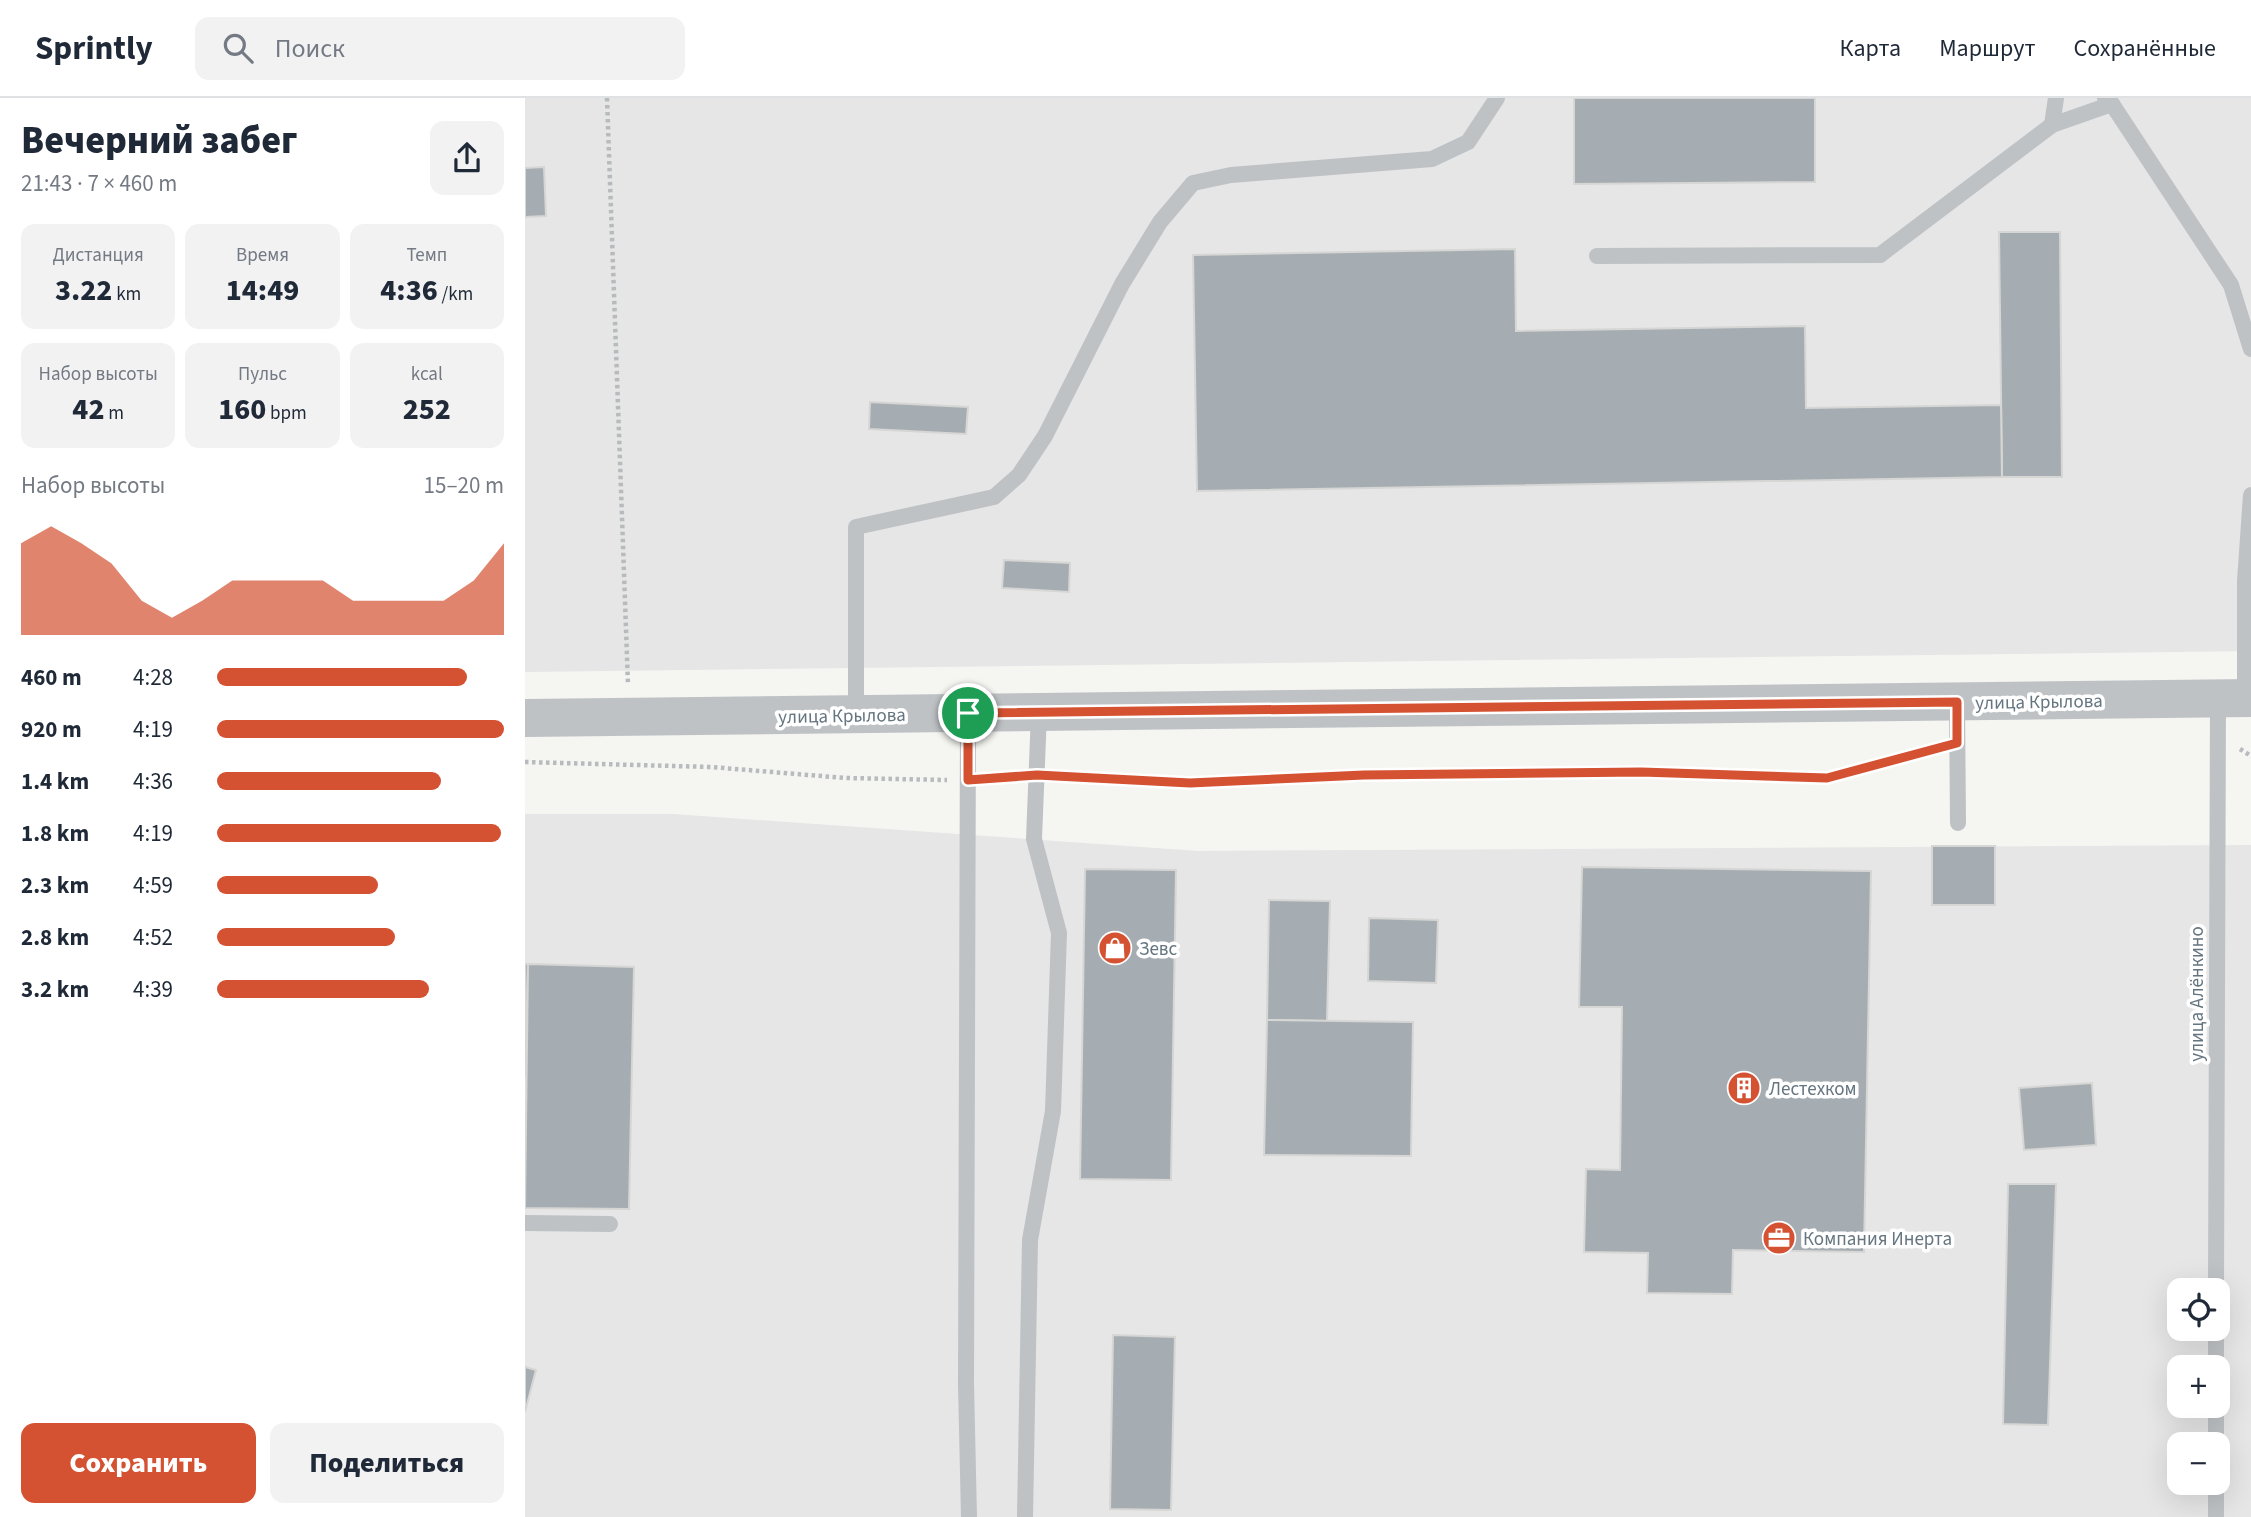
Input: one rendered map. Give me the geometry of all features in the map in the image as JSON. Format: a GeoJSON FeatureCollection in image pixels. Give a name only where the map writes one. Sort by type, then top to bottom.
{"type":"FeatureCollection","features":[{"type":"Feature","properties":{"kind":"street","name":"улица Крылова"},"geometry":{"type":"LineString","coordinates":[[525,718],[2238,698]]}},
{"type":"Feature","properties":{"kind":"lane"},"geometry":{"type":"LineString","coordinates":[[856,715],[856,527],[994,497],[1019,475],[1045,436],[1122,284],[1160,222],[1193,183],[1231,175],[1432,159],[1468,142],[1497,98]]}},
{"type":"Feature","properties":{"kind":"lane"},"geometry":{"type":"LineString","coordinates":[[2052,125],[2056,98]]}},
{"type":"Feature","properties":{"kind":"lane"},"geometry":{"type":"LineString","coordinates":[[1597,256],[1879,255],[2052,125],[2108,101],[2231,285],[2251,349]]}},
{"type":"Feature","properties":{"kind":"lane","name":"улица Алёнкино"},"geometry":{"type":"LineString","coordinates":[[2216,1278],[2238,698],[2251,495]]}},
{"type":"Feature","properties":{"kind":"lane"},"geometry":{"type":"LineString","coordinates":[[1957,702],[1958,823]]}},
{"type":"Feature","properties":{"kind":"lane"},"geometry":{"type":"LineString","coordinates":[[968,713],[966,1384],[969,1517]]}},
{"type":"Feature","properties":{"kind":"lane"},"geometry":{"type":"LineString","coordinates":[[1025,1517],[1030,1240],[1053,1111],[1059,933],[1034,839],[1039,713]]}},
{"type":"Feature","properties":{"kind":"lane"},"geometry":{"type":"LineString","coordinates":[[525,1223],[610,1224]]}},
{"type":"Feature","properties":{"kind":"lane"},"geometry":{"type":"LineString","coordinates":[[2216,1495],[2216,1517]]}},
{"type":"Feature","properties":{"kind":"path"},"geometry":{"type":"LineString","coordinates":[[607,98],[629,717]]}},
{"type":"Feature","properties":{"kind":"path"},"geometry":{"type":"LineString","coordinates":[[525,762],[711,767],[845,778],[968,780],[1037,775],[1190,783],[1364,775],[1627,772],[1827,778],[1957,743]]}},
{"type":"Feature","properties":{"kind":"shaded area"},"geometry":{"type":"Polygon","coordinates":[[[525,98],[2251,98],[2251,651],[525,672],[525,98]]]}},
{"type":"Feature","properties":{"kind":"shaded area"},"geometry":{"type":"Polygon","coordinates":[[[525,814],[673,814],[1198,851],[2251,845],[2251,1517],[525,1517],[525,814]]]}},
{"type":"Feature","properties":{"kind":"building"},"geometry":{"type":"Polygon","coordinates":[[[1574,98],[1815,98],[1815,182],[1574,184],[1574,98]]]}},
{"type":"Feature","properties":{"kind":"building"},"geometry":{"type":"Polygon","coordinates":[[[544,167],[546,216],[525,217],[525,168],[544,167]]]}},
{"type":"Feature","properties":{"kind":"building"},"geometry":{"type":"Polygon","coordinates":[[[1999,232],[2060,232],[2062,477],[2002,477],[1999,232]]]}},
{"type":"Feature","properties":{"kind":"building"},"geometry":{"type":"Polygon","coordinates":[[[1515,249],[1516,331],[1805,326],[1806,408],[2001,405],[2002,477],[1197,491],[1193,255],[1515,249]]]}},
{"type":"Feature","properties":{"kind":"building"},"geometry":{"type":"Polygon","coordinates":[[[870,402],[968,407],[966,434],[869,429],[870,402]]]}},
{"type":"Feature","properties":{"kind":"building"},"geometry":{"type":"Polygon","coordinates":[[[1004,560],[1070,563],[1069,592],[1002,588],[1004,560]]]}},
{"type":"Feature","properties":{"kind":"building"},"geometry":{"type":"Polygon","coordinates":[[[1932,846],[1995,846],[1995,905],[1932,905],[1932,846]]]}},
{"type":"Feature","properties":{"kind":"building","name":"Лестехком"},"geometry":{"type":"Polygon","coordinates":[[[1582,867],[1871,871],[1864,1252],[1733,1250],[1732,1294],[1647,1293],[1648,1253],[1584,1252],[1586,1169],[1620,1170],[1622,1007],[1579,1007],[1582,867]]]}},
{"type":"Feature","properties":{"kind":"building"},"geometry":{"type":"Polygon","coordinates":[[[1085,869],[1176,870],[1171,1180],[1080,1179],[1085,869]]]}},
{"type":"Feature","properties":{"kind":"building"},"geometry":{"type":"Polygon","coordinates":[[[1269,900],[1330,901],[1327,1021],[1267,1020],[1269,900]]]}},
{"type":"Feature","properties":{"kind":"building"},"geometry":{"type":"Polygon","coordinates":[[[1369,918],[1438,920],[1436,983],[1368,981],[1369,918]]]}},
{"type":"Feature","properties":{"kind":"building"},"geometry":{"type":"Polygon","coordinates":[[[525,964],[528,964],[525,1077],[525,964]]]}},
{"type":"Feature","properties":{"kind":"building"},"geometry":{"type":"Polygon","coordinates":[[[528,964],[634,967],[629,1209],[525,1208],[528,964]]]}},
{"type":"Feature","properties":{"kind":"building"},"geometry":{"type":"Polygon","coordinates":[[[1267,1020],[1413,1022],[1411,1156],[1264,1155],[1267,1020]]]}},
{"type":"Feature","properties":{"kind":"building"},"geometry":{"type":"Polygon","coordinates":[[[2092,1083],[2096,1145],[2024,1150],[2019,1088],[2092,1083]]]}},
{"type":"Feature","properties":{"kind":"building"},"geometry":{"type":"Polygon","coordinates":[[[2008,1184],[2056,1184],[2048,1425],[2003,1424],[2008,1184]]]}},
{"type":"Feature","properties":{"kind":"building"},"geometry":{"type":"Polygon","coordinates":[[[1113,1335],[1175,1337],[1171,1510],[1110,1509],[1113,1335]]]}},
{"type":"Feature","properties":{"kind":"building"},"geometry":{"type":"Polygon","coordinates":[[[525,1367],[536,1370],[525,1412],[525,1367]]]}},
{"type":"Feature","properties":{"kind":"place","name":"Зевс"},"geometry":{"type":"Point","coordinates":[1115,948]}},
{"type":"Feature","properties":{"kind":"place","name":"Лестехком"},"geometry":{"type":"Point","coordinates":[1744,1088]}},
{"type":"Feature","properties":{"kind":"place","name":"Компания Инерта"},"geometry":{"type":"Point","coordinates":[1779,1238]}},
{"type":"Feature","properties":{"kind":"route"},"geometry":{"type":"LineString","coordinates":[[1957,702],[1957,743],[1827,778],[1641,772],[1364,775],[1190,783],[1037,775],[968,780],[968,713],[1957,702]]}}]}
